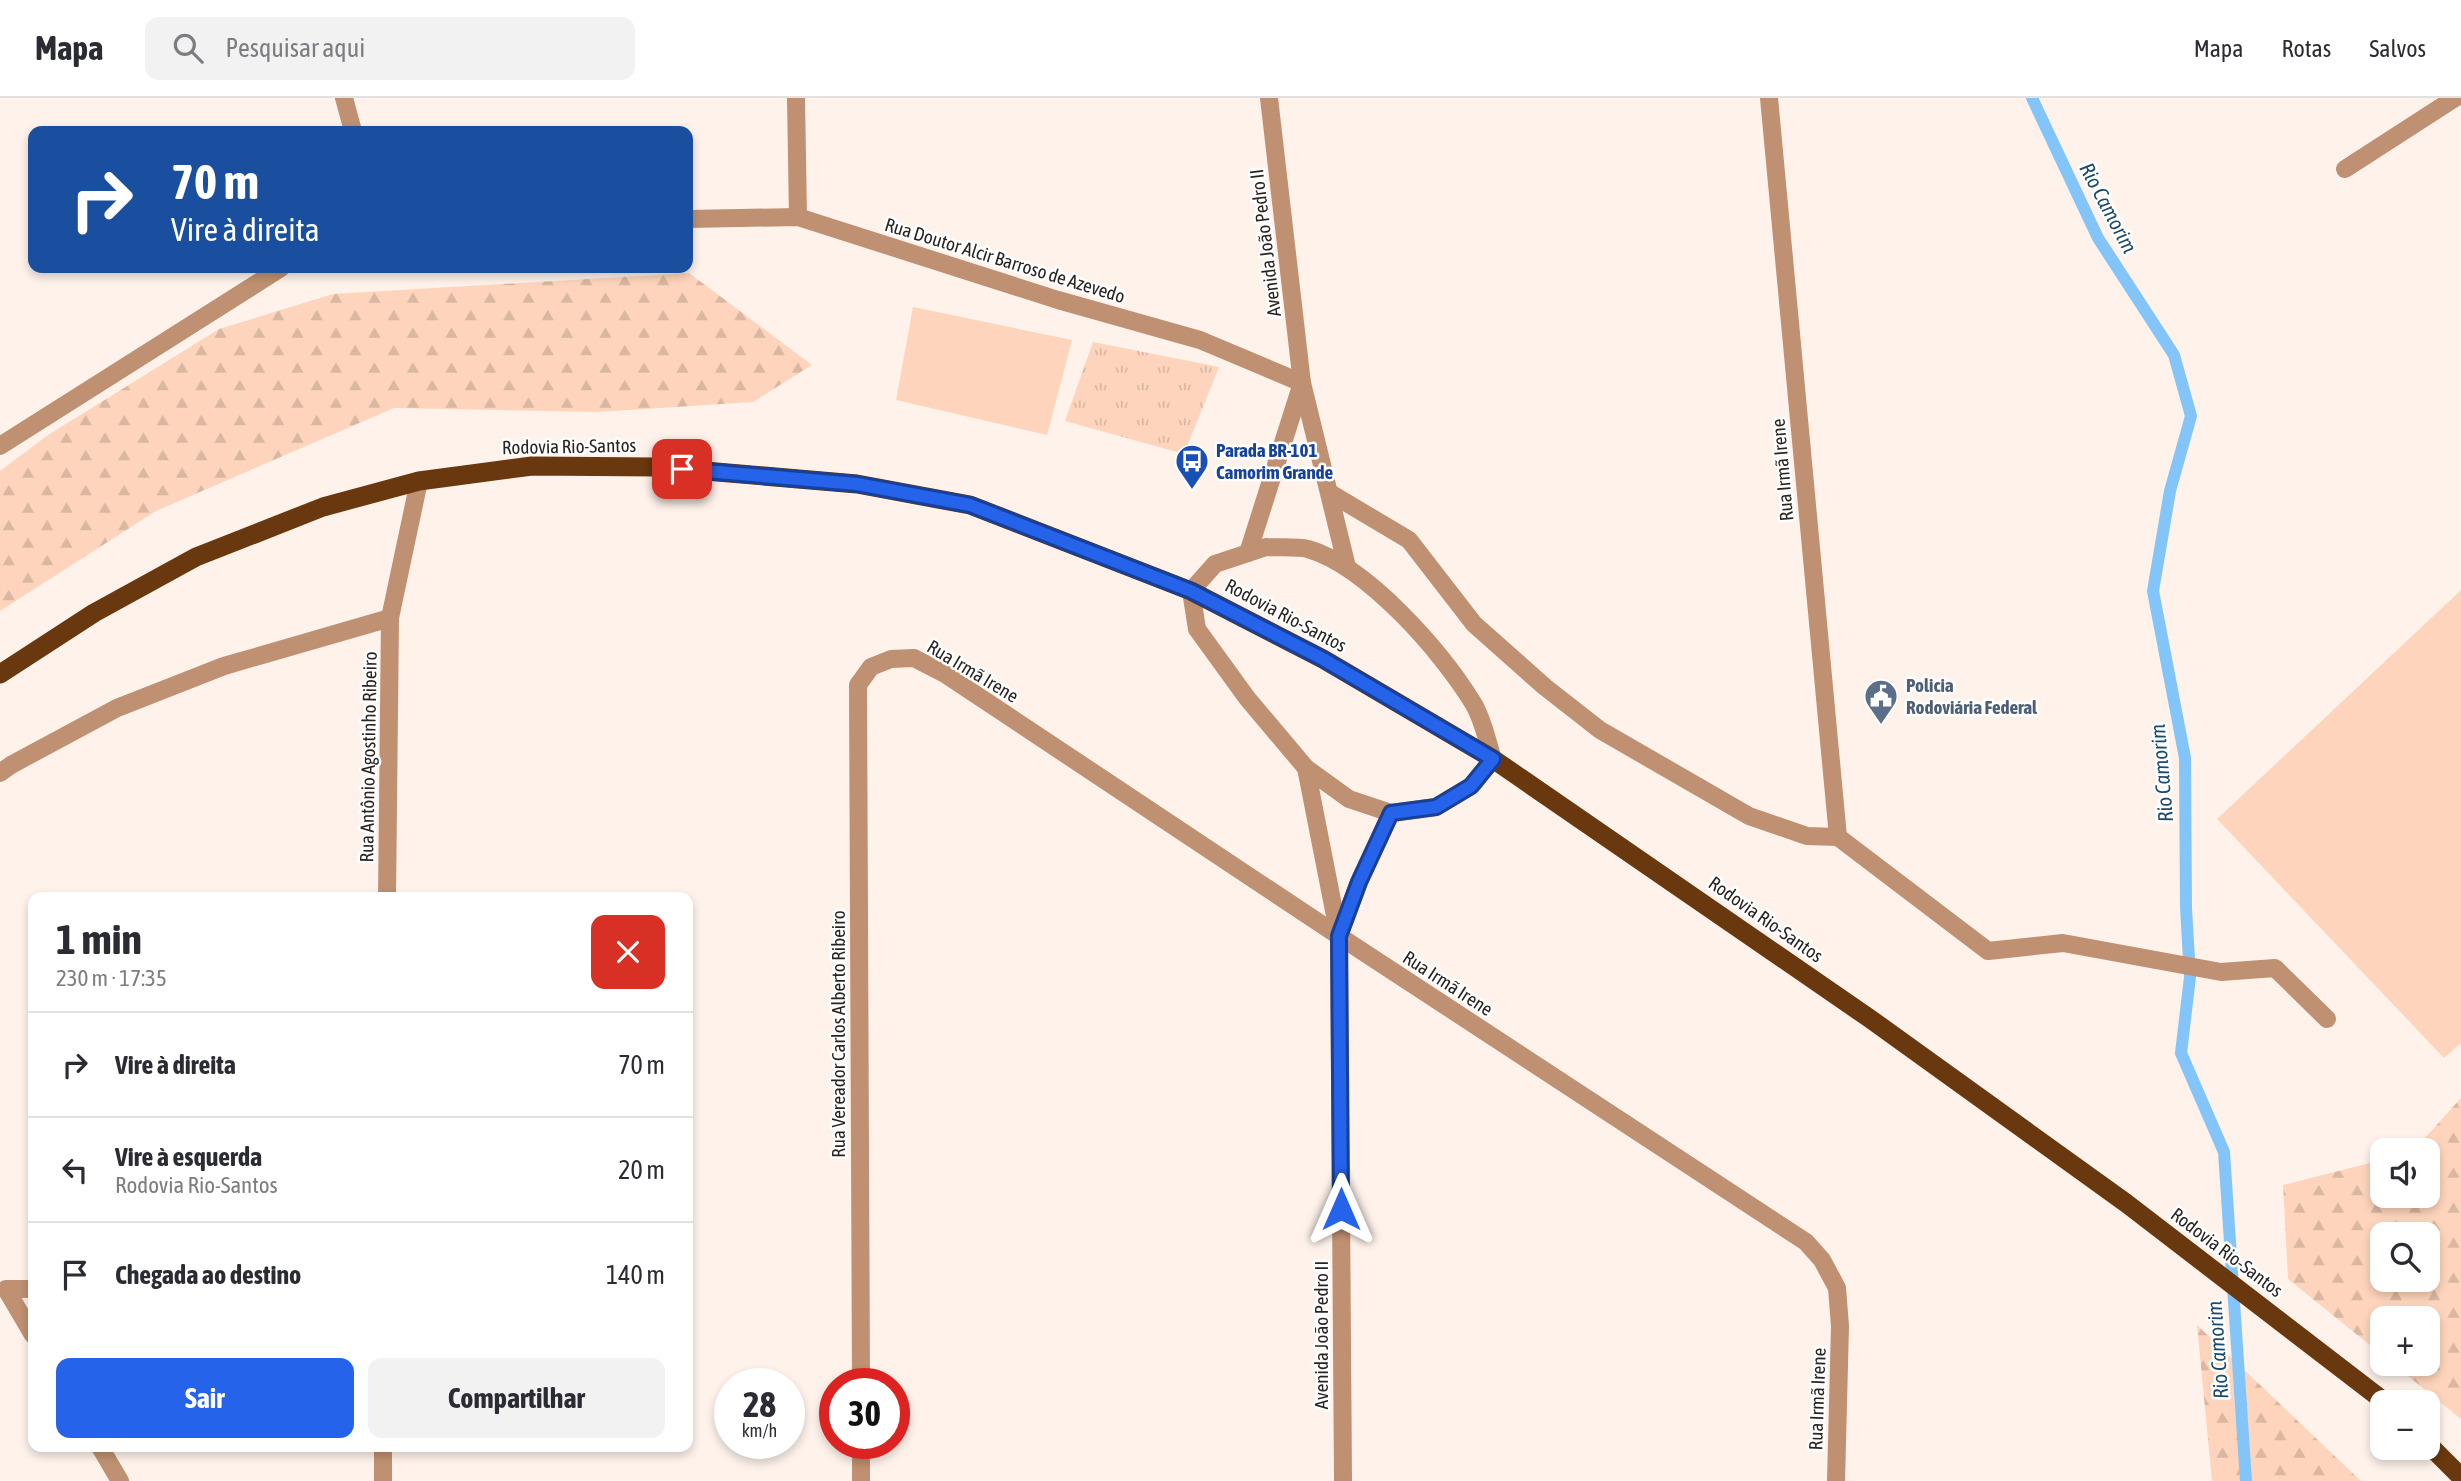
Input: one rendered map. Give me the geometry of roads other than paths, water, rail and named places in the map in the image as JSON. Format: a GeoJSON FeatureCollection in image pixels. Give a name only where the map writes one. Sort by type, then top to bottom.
{"type":"FeatureCollection","features":[{"type":"Feature","properties":{"kind":"highway","name":"Rodovia Rio-Santos"},"geometry":{"type":"LineString","coordinates":[[0,674],[94,612],[196,557],[323,507],[418,481],[532,466],[658,467],[857,484],[970,505],[1191,591],[1323,659],[1493,759],[1858,1010],[2126,1203],[2370,1390]]}},
{"type":"Feature","properties":{"kind":"highway"},"geometry":{"type":"LineString","coordinates":[[2440,1456],[2461,1477]]}},
{"type":"Feature","properties":{"kind":"street"},"geometry":{"type":"LineString","coordinates":[[344,98],[352,126]]}},
{"type":"Feature","properties":{"kind":"street"},"geometry":{"type":"LineString","coordinates":[[796,98],[798,217]]}},
{"type":"Feature","properties":{"kind":"street","name":"Avenida João Pedro II"},"geometry":{"type":"LineString","coordinates":[[1269,98],[1302,383],[1347,566]]}},
{"type":"Feature","properties":{"kind":"street","name":"Rua Irmã Irene"},"geometry":{"type":"LineString","coordinates":[[1769,98],[1838,837]]}},
{"type":"Feature","properties":{"kind":"street"},"geometry":{"type":"LineString","coordinates":[[2345,169],[2455,98]]}},
{"type":"Feature","properties":{"kind":"street","name":"Rua Doutor Alcir Barroso de Azevedo"},"geometry":{"type":"LineString","coordinates":[[693,219],[798,217],[1058,300],[1200,340],[1302,383]]}},
{"type":"Feature","properties":{"kind":"street"},"geometry":{"type":"LineString","coordinates":[[0,446],[273,273]]}},
{"type":"Feature","properties":{"kind":"street","name":"Avenida João Pedro II"},"geometry":{"type":"LineString","coordinates":[[1248,553],[1302,383]]}},
{"type":"Feature","properties":{"kind":"street","name":"Rua Antônio Agostinho Ribeiro"},"geometry":{"type":"LineString","coordinates":[[387,892],[390,618],[418,481]]}},
{"type":"Feature","properties":{"kind":"street"},"geometry":{"type":"LineString","coordinates":[[1330,493],[1409,540],[1474,624],[1545,687],[1600,730],[1749,816],[1807,836],[1838,837],[1988,951],[2063,943],[2217,971],[2275,968],[2328,1019]]}},
{"type":"Feature","properties":{"kind":"street"},"geometry":{"type":"LineString","coordinates":[[1266,547],[1307,549],[1347,566],[1379,592],[1440,657],[1475,705],[1493,759],[1471,786],[1436,807],[1391,813],[1349,799],[1306,768],[1247,698],[1197,629],[1191,591],[1215,564],[1266,547]]}},
{"type":"Feature","properties":{"kind":"street"},"geometry":{"type":"LineString","coordinates":[[0,773],[117,708],[224,666],[390,618]]}},
{"type":"Feature","properties":{"kind":"street","name":"Rua Irmã Irene"},"geometry":{"type":"LineString","coordinates":[[858,684],[872,667],[891,659],[914,658],[945,674],[1806,1242],[1822,1260],[1837,1288],[1840,1326],[1836,1481]]}},
{"type":"Feature","properties":{"kind":"street","name":"Rua Vereador Carlos Alberto Ribeiro"},"geometry":{"type":"LineString","coordinates":[[858,684],[861,1368]]}},
{"type":"Feature","properties":{"kind":"street","name":"Avenida João Pedro II"},"geometry":{"type":"LineString","coordinates":[[1306,768],[1339,936],[1343,1481]]}},
{"type":"Feature","properties":{"kind":"street","name":"Avenida João Pedro II"},"geometry":{"type":"LineString","coordinates":[[1339,936],[1359,882],[1391,813]]}},
{"type":"Feature","properties":{"kind":"street"},"geometry":{"type":"LineString","coordinates":[[28,1290],[3,1292],[28,1328]]}},
{"type":"Feature","properties":{"kind":"street"},"geometry":{"type":"LineString","coordinates":[[103,1452],[120,1481]]}},
{"type":"Feature","properties":{"kind":"street"},"geometry":{"type":"LineString","coordinates":[[383,1452],[383,1481]]}},
{"type":"Feature","properties":{"kind":"street"},"geometry":{"type":"LineString","coordinates":[[861,1459],[861,1481]]}},
{"type":"Feature","properties":{"kind":"waterway","name":"Rio Camorim"},"geometry":{"type":"LineString","coordinates":[[2032,98],[2098,238],[2174,355],[2191,416],[2170,491],[2153,591],[2185,758],[2186,908],[2190,977],[2181,1053],[2224,1152],[2246,1481]]}},
{"type":"Feature","properties":{"kind":"place","name":"Parada BR-101 Camorim Grande"},"geometry":{"type":"Point","coordinates":[1192,491]}},
{"type":"Feature","properties":{"kind":"place","name":"Policia Rodoviária Federal"},"geometry":{"type":"Point","coordinates":[1881,726]}}]}
